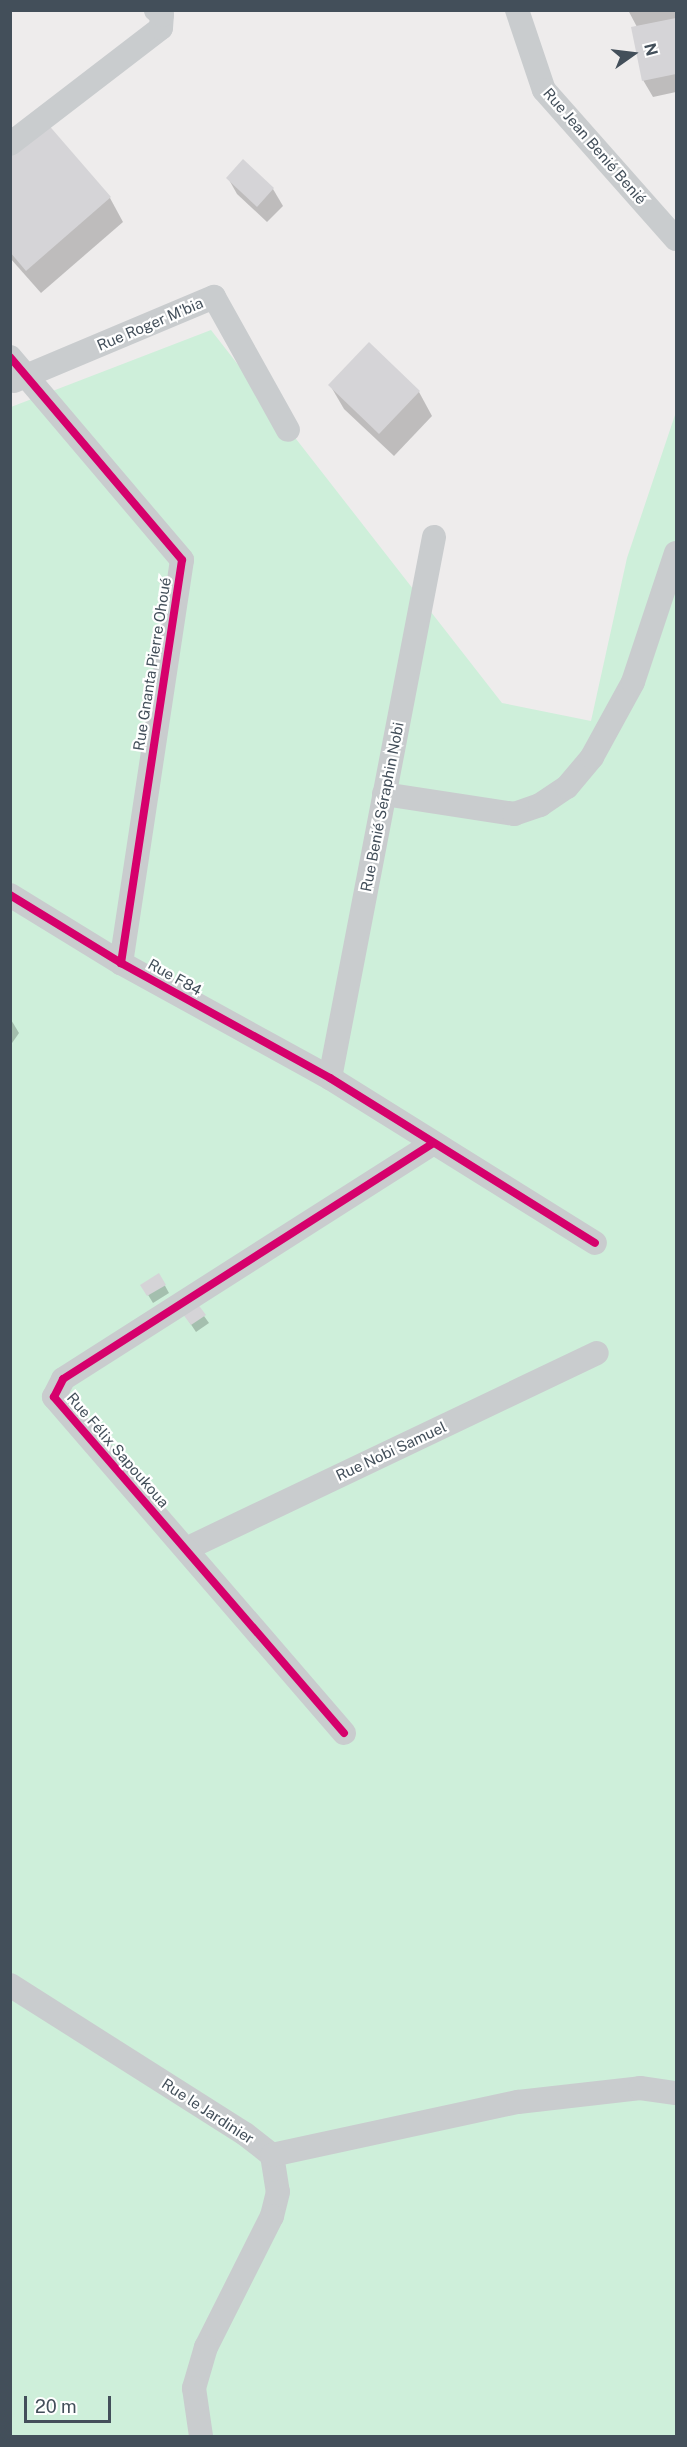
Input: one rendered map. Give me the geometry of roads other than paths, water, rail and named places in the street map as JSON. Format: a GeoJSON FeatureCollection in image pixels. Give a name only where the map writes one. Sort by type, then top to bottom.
{"type":"FeatureCollection","features":[{"type":"Feature","properties":{"kind":"street"},"geometry":{"type":"LineString","coordinates":[[10,144],[161,28],[162,15],[156,10]]}},
{"type":"Feature","properties":{"kind":"street","name":"Rue Jean Benié Benié"},"geometry":{"type":"LineString","coordinates":[[518,10],[544,90],[676,239]]}},
{"type":"Feature","properties":{"kind":"street","name":"Rue Roger M'bia"},"geometry":{"type":"LineString","coordinates":[[19,379],[214,297],[288,430]]}},
{"type":"Feature","properties":{"kind":"street","name":"Rue Gnanta Pierre Ohoué"},"geometry":{"type":"LineString","coordinates":[[10,357],[19,379],[182,560],[121,963]]}},
{"type":"Feature","properties":{"kind":"street","name":"Rue Benié Séraphin Nobi"},"geometry":{"type":"LineString","coordinates":[[330,1078],[434,537]]}},
{"type":"Feature","properties":{"kind":"street"},"geometry":{"type":"LineString","coordinates":[[384,794],[514,814],[540,805],[567,787],[592,757],[633,682],[676,553]]}},
{"type":"Feature","properties":{"kind":"street","name":"Rue F84"},"geometry":{"type":"LineString","coordinates":[[10,895],[121,963],[330,1078],[595,1243]]}},
{"type":"Feature","properties":{"kind":"street","name":"Rue Félix Sapoukoua"},"geometry":{"type":"LineString","coordinates":[[344,1733],[54,1397],[63,1379],[434,1143]]}},
{"type":"Feature","properties":{"kind":"street","name":"Rue Nobi Samuel"},"geometry":{"type":"LineString","coordinates":[[186,1549],[597,1353]]}},
{"type":"Feature","properties":{"kind":"street","name":"Rue le Jardinier"},"geometry":{"type":"LineString","coordinates":[[10,1985],[245,2134],[272,2155]]}},
{"type":"Feature","properties":{"kind":"street"},"geometry":{"type":"LineString","coordinates":[[201,2436],[194,2388],[206,2347],[272,2216],[278,2192],[272,2155],[518,2102],[640,2088],[676,2093]]}}]}
